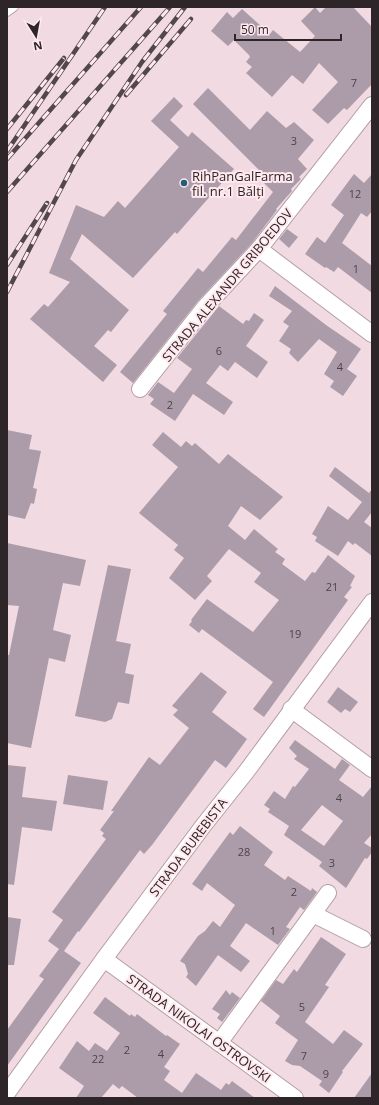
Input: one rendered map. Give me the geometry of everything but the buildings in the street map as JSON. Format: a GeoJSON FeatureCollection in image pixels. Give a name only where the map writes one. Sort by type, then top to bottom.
{"type":"FeatureCollection","features":[{"type":"Feature","properties":{"kind":"street","name":"STRADA ALEXANDR GRIBOEDOV"},"geometry":{"type":"LineString","coordinates":[[140,389],[205,307],[259,249],[372,105]]}},
{"type":"Feature","properties":{"kind":"street"},"geometry":{"type":"LineString","coordinates":[[259,249],[372,334]]}},
{"type":"Feature","properties":{"kind":"street","name":"STRADA BUREBISTA"},"geometry":{"type":"LineString","coordinates":[[7,1093],[104,959],[203,826],[246,772],[291,709],[372,602]]}},
{"type":"Feature","properties":{"kind":"street"},"geometry":{"type":"LineString","coordinates":[[291,709],[372,769]]}},
{"type":"Feature","properties":{"kind":"street"},"geometry":{"type":"LineString","coordinates":[[219,1043],[328,893]]}},
{"type":"Feature","properties":{"kind":"street"},"geometry":{"type":"LineString","coordinates":[[313,914],[363,940]]}},
{"type":"Feature","properties":{"kind":"street","name":"STRADA NIKOLAI OSTROVSKI"},"geometry":{"type":"LineString","coordinates":[[104,959],[295,1098]]}},
{"type":"Feature","properties":{"kind":"lane"},"geometry":{"type":"LineString","coordinates":[[7,12],[14,7]]}},
{"type":"Feature","properties":{"kind":"railway"},"geometry":{"type":"LineString","coordinates":[[7,151],[105,7]]}},
{"type":"Feature","properties":{"kind":"railway"},"geometry":{"type":"LineString","coordinates":[[7,159],[141,7]]}},
{"type":"Feature","properties":{"kind":"railway"},"geometry":{"type":"LineString","coordinates":[[7,192],[170,7]]}},
{"type":"Feature","properties":{"kind":"railway"},"geometry":{"type":"LineString","coordinates":[[7,292],[76,160],[142,62],[185,7]]}},
{"type":"Feature","properties":{"kind":"railway"},"geometry":{"type":"LineString","coordinates":[[126,95],[191,19]]}},
{"type":"Feature","properties":{"kind":"railway"},"geometry":{"type":"LineString","coordinates":[[7,129],[64,58]]}},
{"type":"Feature","properties":{"kind":"railway"},"geometry":{"type":"LineString","coordinates":[[7,265],[47,203]]}},
{"type":"Feature","properties":{"kind":"place","name":"RihPanGalFarma fil. nr.1 Bălți"},"geometry":{"type":"Point","coordinates":[184,183]}}]}
